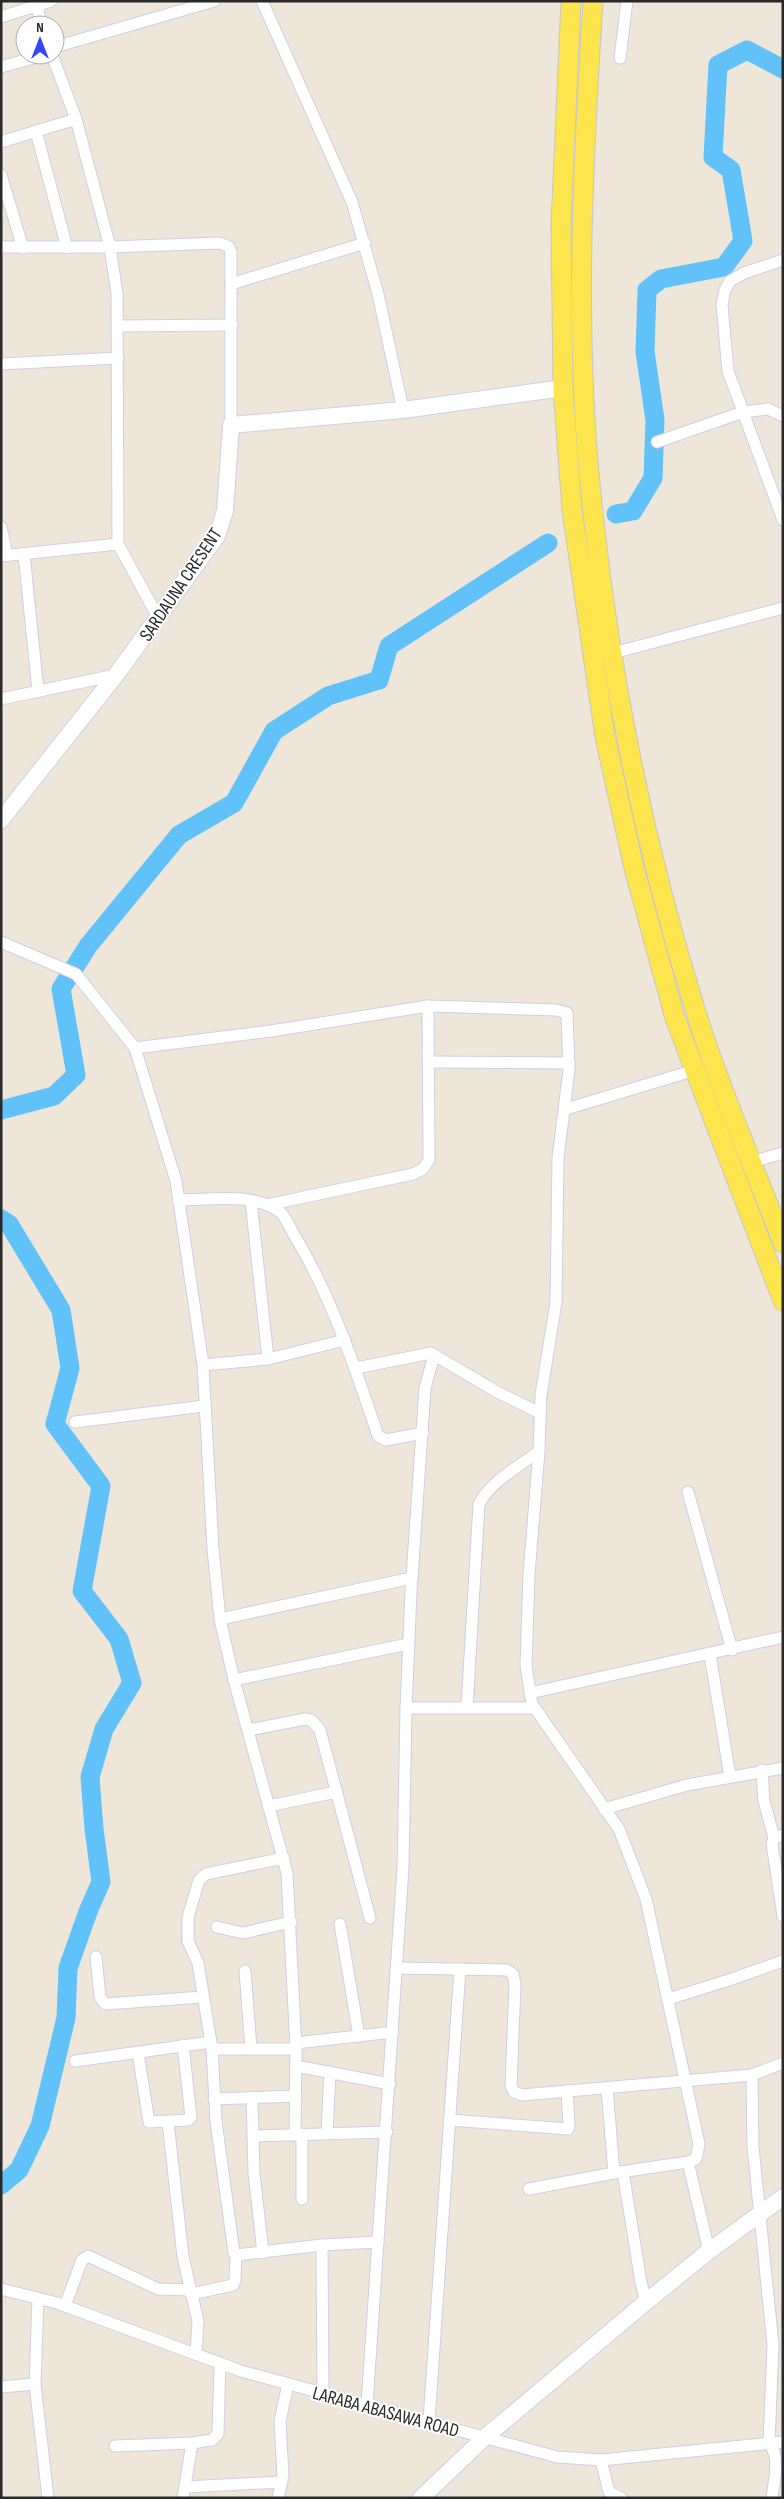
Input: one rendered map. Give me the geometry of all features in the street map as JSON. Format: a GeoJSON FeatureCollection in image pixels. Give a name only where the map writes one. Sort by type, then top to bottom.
{"type":"FeatureCollection","features":[{"type":"Feature","properties":{"kind":"main road"},"geometry":{"type":"LineString","coordinates":[[571,1],[561,225],[563,388],[572,510],[605,737],[634,868],[675,1018],[783,1301]]}},
{"type":"Feature","properties":{"kind":"main road"},"geometry":{"type":"LineString","coordinates":[[592,1],[582,208],[582,298],[589,470],[598,553],[613,653],[638,792],[656,867],[702,1030],[783,1243]]}},
{"type":"Feature","properties":{"kind":"street"},"geometry":{"type":"LineString","coordinates":[[1,17],[36,3],[51,1]]}},
{"type":"Feature","properties":{"kind":"street"},"geometry":{"type":"LineString","coordinates":[[170,1],[173,13]]}},
{"type":"Feature","properties":{"kind":"street"},"geometry":{"type":"LineString","coordinates":[[65,44],[214,1]]}},
{"type":"Feature","properties":{"kind":"street"},"geometry":{"type":"LineString","coordinates":[[262,1],[352,202],[365,243],[403,410]]}},
{"type":"Feature","properties":{"kind":"street"},"geometry":{"type":"LineString","coordinates":[[620,58],[628,1]]}},
{"type":"Feature","properties":{"kind":"street"},"geometry":{"type":"LineString","coordinates":[[1,67],[15,63]]}},
{"type":"Feature","properties":{"kind":"street"},"geometry":{"type":"LineString","coordinates":[[56,65],[76,119],[110,247],[117,294],[118,544],[159,619]]}},
{"type":"Feature","properties":{"kind":"street"},"geometry":{"type":"LineString","coordinates":[[1,142],[76,119]]}},
{"type":"Feature","properties":{"kind":"street"},"geometry":{"type":"LineString","coordinates":[[36,131],[67,248]]}},
{"type":"Feature","properties":{"kind":"street"},"geometry":{"type":"LineString","coordinates":[[1,176],[23,248]]}},
{"type":"Feature","properties":{"kind":"street"},"geometry":{"type":"LineString","coordinates":[[1,247],[67,248],[220,242],[229,247],[231,252],[232,325],[231,425],[403,410],[563,388]]}},
{"type":"Feature","properties":{"kind":"street"},"geometry":{"type":"LineString","coordinates":[[231,284],[365,243]]}},
{"type":"Feature","properties":{"kind":"street"},"geometry":{"type":"LineString","coordinates":[[783,260],[744,273],[730,281],[725,290],[722,305],[725,355],[728,371],[783,520]]}},
{"type":"Feature","properties":{"kind":"street"},"geometry":{"type":"LineString","coordinates":[[118,326],[232,325]]}},
{"type":"Feature","properties":{"kind":"street"},"geometry":{"type":"LineString","coordinates":[[1,364],[118,358]]}},
{"type":"Feature","properties":{"kind":"street"},"geometry":{"type":"LineString","coordinates":[[658,442],[743,412],[768,409],[783,416]]}},
{"type":"Feature","properties":{"kind":"street","name":"SARDAUNA CRESENT"},"geometry":{"type":"LineString","coordinates":[[4,815],[159,619],[217,536],[225,511],[231,425]]}},
{"type":"Feature","properties":{"kind":"street"},"geometry":{"type":"LineString","coordinates":[[1,527],[4,556],[118,544]]}},
{"type":"Feature","properties":{"kind":"street"},"geometry":{"type":"LineString","coordinates":[[24,554],[38,692]]}},
{"type":"Feature","properties":{"kind":"street"},"geometry":{"type":"LineString","coordinates":[[613,653],[783,608]]}},
{"type":"Feature","properties":{"kind":"street"},"geometry":{"type":"LineString","coordinates":[[1,699],[116,675]]}},
{"type":"Feature","properties":{"kind":"street"},"geometry":{"type":"LineString","coordinates":[[1,942],[72,972],[135,1048],[176,1181],[182,1232],[193,1286],[203,1364],[213,1549],[220,1619],[234,1680],[287,1873],[291,1922],[296,2096],[302,2199]]}},
{"type":"Feature","properties":{"kind":"street"},"geometry":{"type":"LineString","coordinates":[[135,1048],[271,1031],[428,1006],[564,1011],[567,1013],[569,1063],[566,1109],[558,1158],[555,1315],[540,1413],[539,1451],[528,1574],[526,1666],[530,1693],[535,1708],[619,1828],[646,1898],[699,2144],[696,2160],[619,2172],[529,2190]]}},
{"type":"Feature","properties":{"kind":"street"},"geometry":{"type":"LineString","coordinates":[[267,1205],[413,1174],[423,1169],[429,1160],[428,1006]]}},
{"type":"Feature","properties":{"kind":"street"},"geometry":{"type":"LineString","coordinates":[[428,1062],[569,1063]]}},
{"type":"Feature","properties":{"kind":"street"},"geometry":{"type":"LineString","coordinates":[[566,1109],[695,1070]]}},
{"type":"Feature","properties":{"kind":"street"},"geometry":{"type":"LineString","coordinates":[[752,1162],[783,1153]]}},
{"type":"Feature","properties":{"kind":"street"},"geometry":{"type":"LineString","coordinates":[[178,1200],[252,1201],[267,1205],[280,1212],[306,1252],[345,1340],[378,1436],[386,1440],[424,1432]]}},
{"type":"Feature","properties":{"kind":"street"},"geometry":{"type":"LineString","coordinates":[[252,1201],[268,1359]]}},
{"type":"Feature","properties":{"kind":"street"},"geometry":{"type":"LineString","coordinates":[[203,1364],[268,1359],[345,1340]]}},
{"type":"Feature","properties":{"kind":"street"},"geometry":{"type":"LineString","coordinates":[[356,1368],[431,1353],[488,1387],[540,1413]]}},
{"type":"Feature","properties":{"kind":"street"},"geometry":{"type":"LineString","coordinates":[[367,2405],[387,2132],[403,1868],[406,1708],[412,1578],[424,1432],[425,1388],[434,1355]]}},
{"type":"Feature","properties":{"kind":"street"},"geometry":{"type":"LineString","coordinates":[[75,1422],[204,1406]]}},
{"type":"Feature","properties":{"kind":"street"},"geometry":{"type":"LineString","coordinates":[[466,1707],[479,1504],[483,1496],[539,1451]]}},
{"type":"Feature","properties":{"kind":"street"},"geometry":{"type":"LineString","coordinates":[[688,1492],[732,1650]]}},
{"type":"Feature","properties":{"kind":"street"},"geometry":{"type":"LineString","coordinates":[[220,1619],[412,1578]]}},
{"type":"Feature","properties":{"kind":"street"},"geometry":{"type":"LineString","coordinates":[[530,1693],[732,1650],[783,1637]]}},
{"type":"Feature","properties":{"kind":"street"},"geometry":{"type":"LineString","coordinates":[[234,1680],[408,1644]]}},
{"type":"Feature","properties":{"kind":"street"},"geometry":{"type":"LineString","coordinates":[[710,1654],[730,1777]]}},
{"type":"Feature","properties":{"kind":"street"},"geometry":{"type":"LineString","coordinates":[[406,1708],[535,1708]]}},
{"type":"Feature","properties":{"kind":"street"},"geometry":{"type":"LineString","coordinates":[[249,1730],[311,1720],[320,1730],[370,1918]]}},
{"type":"Feature","properties":{"kind":"street"},"geometry":{"type":"LineString","coordinates":[[604,1809],[687,1785],[762,1770],[783,1768]]}},
{"type":"Feature","properties":{"kind":"street"},"geometry":{"type":"LineString","coordinates":[[762,1770],[764,1801],[778,1836],[772,1844],[783,1916]]}},
{"type":"Feature","properties":{"kind":"street"},"geometry":{"type":"LineString","coordinates":[[268,1806],[337,1792]]}},
{"type":"Feature","properties":{"kind":"street"},"geometry":{"type":"LineString","coordinates":[[65,2306],[82,2260],[88,2256],[158,2289],[190,2292],[233,2285],[236,2280],[236,2256],[234,2253],[214,2098],[211,2046],[198,1962],[188,1941],[188,1917],[199,1880],[212,1872],[284,1858]]}},
{"type":"Feature","properties":{"kind":"street"},"geometry":{"type":"LineString","coordinates":[[216,1927],[243,1932],[291,1922]]}},
{"type":"Feature","properties":{"kind":"street"},"geometry":{"type":"LineString","coordinates":[[340,1924],[359,2036]]}},
{"type":"Feature","properties":{"kind":"street"},"geometry":{"type":"LineString","coordinates":[[96,1957],[100,1997],[105,2004],[203,1997]]}},
{"type":"Feature","properties":{"kind":"street"},"geometry":{"type":"LineString","coordinates":[[668,1999],[729,1980],[783,1960]]}},
{"type":"Feature","properties":{"kind":"street"},"geometry":{"type":"LineString","coordinates":[[397,1968],[507,1970],[513,1974],[515,1985],[511,2086],[514,2092],[522,2095],[752,2075],[783,2063]]}},
{"type":"Feature","properties":{"kind":"street"},"geometry":{"type":"LineString","coordinates":[[429,2421],[460,1969]]}},
{"type":"Feature","properties":{"kind":"street"},"geometry":{"type":"LineString","coordinates":[[245,1971],[251,2049]]}},
{"type":"Feature","properties":{"kind":"street"},"geometry":{"type":"LineString","coordinates":[[75,2061],[138,2054],[183,2045],[251,2049],[296,2046],[393,2032]]}},
{"type":"Feature","properties":{"kind":"street"},"geometry":{"type":"LineString","coordinates":[[138,2054],[148,2119],[152,2123],[188,2120],[191,2117],[183,2045]]}},
{"type":"Feature","properties":{"kind":"street"},"geometry":{"type":"LineString","coordinates":[[296,2066],[390,2084]]}},
{"type":"Feature","properties":{"kind":"street"},"geometry":{"type":"LineString","coordinates":[[326,2134],[330,2072]]}},
{"type":"Feature","properties":{"kind":"street"},"geometry":{"type":"LineString","coordinates":[[752,2075],[753,2147],[773,2345],[769,2443],[776,2457],[772,2498]]}},
{"type":"Feature","properties":{"kind":"street"},"geometry":{"type":"LineString","coordinates":[[607,2088],[619,2172],[646,2302]]}},
{"type":"Feature","properties":{"kind":"street"},"geometry":{"type":"LineString","coordinates":[[450,2120],[568,2129],[567,2092]]}},
{"type":"Feature","properties":{"kind":"street"},"geometry":{"type":"LineString","coordinates":[[214,2098],[296,2096]]}},
{"type":"Feature","properties":{"kind":"street"},"geometry":{"type":"LineString","coordinates":[[252,2097],[254,2173],[263,2253]]}},
{"type":"Feature","properties":{"kind":"street"},"geometry":{"type":"LineString","coordinates":[[168,2122],[183,2257],[198,2321],[196,2354]]}},
{"type":"Feature","properties":{"kind":"street"},"geometry":{"type":"LineString","coordinates":[[253,2136],[387,2132]]}},
{"type":"Feature","properties":{"kind":"street"},"geometry":{"type":"LineString","coordinates":[[688,2162],[709,2251]]}},
{"type":"Feature","properties":{"kind":"street"},"geometry":{"type":"LineString","coordinates":[[421,2498],[484,2438],[646,2302],[709,2251],[783,2197]]}},
{"type":"Feature","properties":{"kind":"street"},"geometry":{"type":"LineString","coordinates":[[236,2256],[322,2245],[378,2242]]}},
{"type":"Feature","properties":{"kind":"street"},"geometry":{"type":"LineString","coordinates":[[322,2245],[323,2394]]}},
{"type":"Feature","properties":{"kind":"street","name":"LARABA ABASAWA ROAD"},"geometry":{"type":"LineString","coordinates":[[1,2288],[65,2306],[220,2363],[288,2384],[557,2457],[601,2460],[783,2442]]}},
{"type":"Feature","properties":{"kind":"street"},"geometry":{"type":"LineString","coordinates":[[38,2298],[35,2384],[48,2498]]}},
{"type":"Feature","properties":{"kind":"street"},"geometry":{"type":"LineString","coordinates":[[115,2446],[192,2443],[212,2440],[218,2434],[220,2363]]}},
{"type":"Feature","properties":{"kind":"street"},"geometry":{"type":"LineString","coordinates":[[1,2387],[35,2384]]}},
{"type":"Feature","properties":{"kind":"street"},"geometry":{"type":"LineString","coordinates":[[278,2498],[282,2482],[284,2458],[280,2421],[288,2384]]}},
{"type":"Feature","properties":{"kind":"street"},"geometry":{"type":"LineString","coordinates":[[192,2443],[184,2493],[282,2482]]}},
{"type":"Feature","properties":{"kind":"street"},"geometry":{"type":"LineString","coordinates":[[601,2460],[609,2492],[621,2498]]}},
{"type":"Feature","properties":{"kind":"waterway"},"geometry":{"type":"LineString","coordinates":[[616,514],[633,511],[653,478],[655,420],[645,352],[647,290],[661,279],[724,267],[743,241],[731,170],[713,157],[718,65],[747,50],[783,69]]}},
{"type":"Feature","properties":{"kind":"waterway"},"geometry":{"type":"LineString","coordinates":[[1,1110],[54,1096],[76,1075],[61,989],[88,946],[179,835],[234,803],[274,731],[328,696],[379,680],[389,646],[548,543]]}},
{"type":"Feature","properties":{"kind":"waterway"},"geometry":{"type":"LineString","coordinates":[[1,1219],[9,1224],[61,1310],[70,1368],[55,1424],[101,1486],[82,1591],[119,1639],[132,1683],[104,1729],[90,1777],[101,1882],[89,1909],[68,1968],[66,2018],[40,2126],[19,2170],[1,2185]]}}]}
